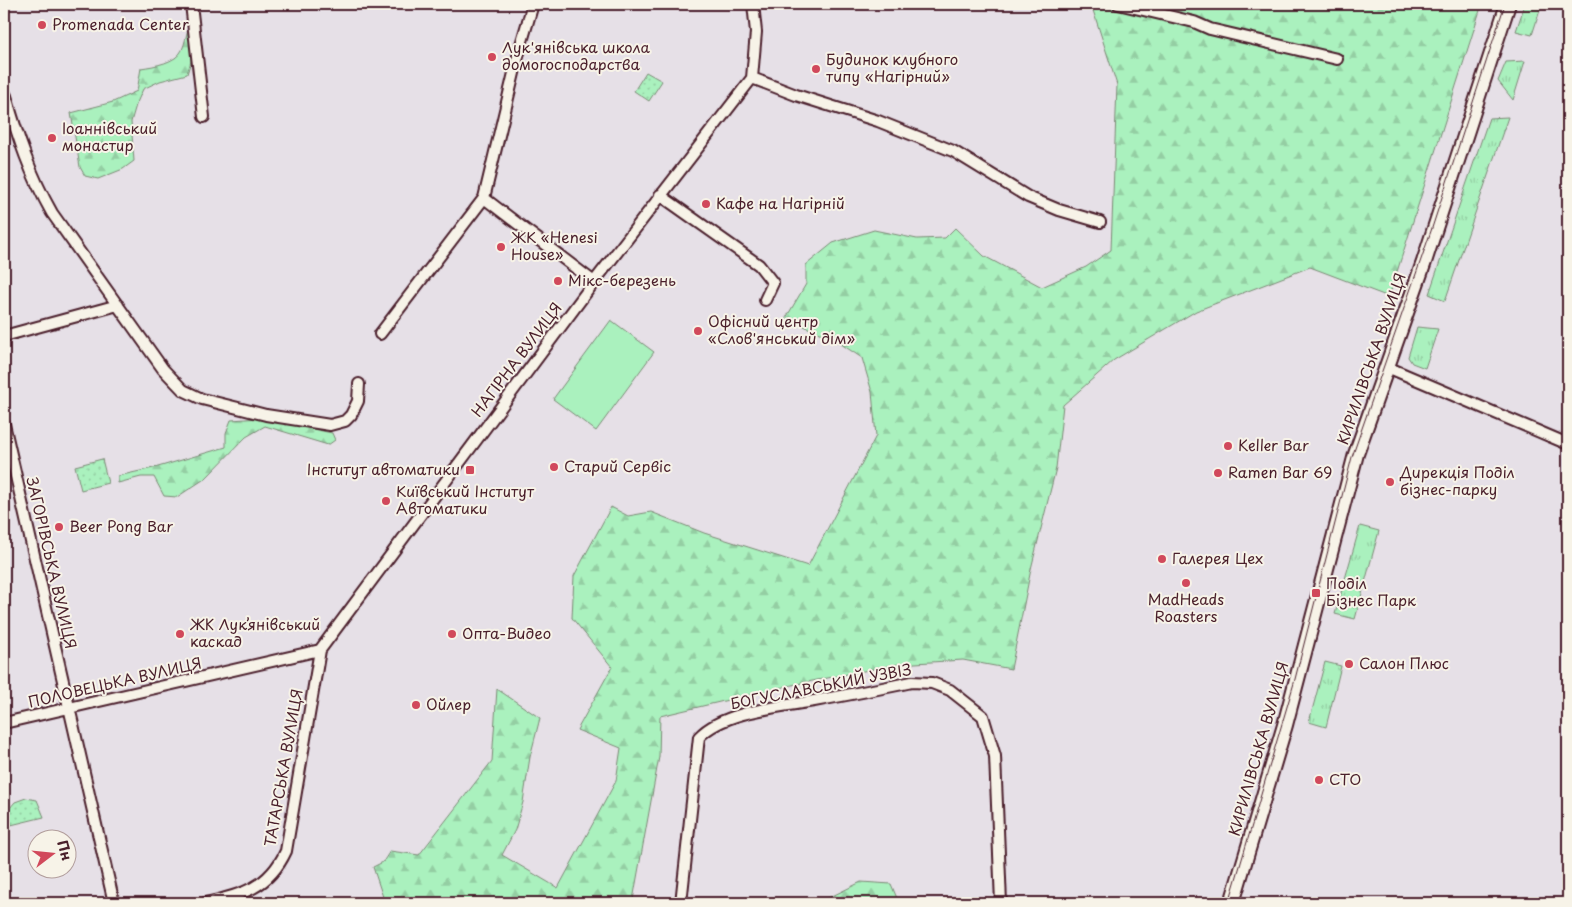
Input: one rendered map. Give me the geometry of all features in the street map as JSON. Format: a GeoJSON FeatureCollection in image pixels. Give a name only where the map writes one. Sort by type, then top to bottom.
{"type":"FeatureCollection","features":[{"type":"Feature","properties":{"kind":"main road","name":"КИРИЛІВСЬКА ВУЛИЦЯ"},"geometry":{"type":"LineString","coordinates":[[1232,903],[1285,725],[1356,454],[1432,238],[1508,4]]}},
{"type":"Feature","properties":{"kind":"street"},"geometry":{"type":"LineString","coordinates":[[191,4],[204,117]]}},
{"type":"Feature","properties":{"kind":"street"},"geometry":{"type":"LineString","coordinates":[[380,334],[484,198],[520,48],[533,4]]}},
{"type":"Feature","properties":{"kind":"street"},"geometry":{"type":"LineString","coordinates":[[754,4],[756,32],[752,78],[878,121],[953,151],[1028,197],[1059,210],[1100,222]]}},
{"type":"Feature","properties":{"kind":"street"},"geometry":{"type":"LineString","coordinates":[[1118,4],[1194,22],[1210,29],[1337,59]]}},
{"type":"Feature","properties":{"kind":"street","name":"НАГІРНА ВУЛИЦЯ"},"geometry":{"type":"LineString","coordinates":[[320,650],[594,282],[752,78]]}},
{"type":"Feature","properties":{"kind":"street"},"geometry":{"type":"LineString","coordinates":[[4,92],[18,138],[38,190],[52,213],[163,369],[183,390],[202,399],[266,415],[330,425],[345,421],[351,415],[358,401],[359,384]]}},
{"type":"Feature","properties":{"kind":"street"},"geometry":{"type":"LineString","coordinates":[[660,195],[759,265],[773,283],[765,300]]}},
{"type":"Feature","properties":{"kind":"street"},"geometry":{"type":"LineString","coordinates":[[484,198],[594,282]]}},
{"type":"Feature","properties":{"kind":"street"},"geometry":{"type":"LineString","coordinates":[[4,336],[118,305]]}},
{"type":"Feature","properties":{"kind":"street"},"geometry":{"type":"LineString","coordinates":[[1387,367],[1568,444]]}},
{"type":"Feature","properties":{"kind":"street","name":"ЗАГОРІВСЬКА ВУЛИЦЯ"},"geometry":{"type":"LineString","coordinates":[[4,424],[114,903]]}},
{"type":"Feature","properties":{"kind":"street","name":"ПОЛОВЕЦЬКА ВУЛИЦЯ"},"geometry":{"type":"LineString","coordinates":[[4,723],[320,650]]}},
{"type":"Feature","properties":{"kind":"street","name":"ТАТАРСЬКА ВУЛИЦЯ"},"geometry":{"type":"LineString","coordinates":[[204,903],[236,895],[261,884],[280,864],[286,851],[320,650]]}},
{"type":"Feature","properties":{"kind":"street","name":"БОГУСЛАВСЬКИЙ УЗВІЗ"},"geometry":{"type":"LineString","coordinates":[[681,903],[699,737],[705,730],[712,725],[744,714],[912,682],[932,683],[950,690],[983,716],[995,756],[1001,903]]}},
{"type":"Feature","properties":{"kind":"green space"},"geometry":{"type":"Polygon","coordinates":[[[1091,4],[1482,4],[1389,297],[1310,267],[1196,311],[1114,360],[1063,405],[1056,468],[1031,569],[1011,669],[963,660],[899,664],[792,685],[660,716],[659,757],[633,900],[636,903],[385,903],[373,867],[383,862],[390,851],[419,855],[492,761],[497,689],[540,718],[530,757],[523,802],[515,830],[502,855],[558,888],[616,781],[621,748],[577,730],[612,667],[572,618],[574,576],[611,507],[628,516],[651,512],[704,533],[808,566],[876,436],[872,392],[862,358],[835,340],[786,318],[806,284],[806,265],[833,243],[874,230],[917,239],[945,238],[955,228],[984,256],[1042,287],[1086,267],[1111,250],[1117,85],[1091,4]]]}},
{"type":"Feature","properties":{"kind":"green space"},"geometry":{"type":"Polygon","coordinates":[[[1525,4],[1542,4],[1532,35],[1516,31],[1525,4]]]}},
{"type":"Feature","properties":{"kind":"green space"},"geometry":{"type":"Polygon","coordinates":[[[188,29],[191,32],[191,61],[187,74],[160,81],[143,89],[136,105],[131,122],[134,161],[123,169],[98,179],[85,176],[80,167],[71,113],[113,102],[137,91],[141,68],[164,63],[175,58],[182,50],[188,29]]]}},
{"type":"Feature","properties":{"kind":"green space"},"geometry":{"type":"Polygon","coordinates":[[[1525,61],[1513,100],[1498,81],[1506,62],[1525,61]]]}},
{"type":"Feature","properties":{"kind":"green space"},"geometry":{"type":"Polygon","coordinates":[[[646,72],[662,81],[649,101],[634,91],[646,72]]]}},
{"type":"Feature","properties":{"kind":"green space"},"geometry":{"type":"Polygon","coordinates":[[[1508,117],[1445,301],[1429,294],[1489,118],[1508,117]]]}},
{"type":"Feature","properties":{"kind":"green space"},"geometry":{"type":"Polygon","coordinates":[[[611,320],[654,352],[596,431],[553,399],[611,320]]]}},
{"type":"Feature","properties":{"kind":"green space"},"geometry":{"type":"Polygon","coordinates":[[[1417,327],[1438,329],[1425,368],[1412,363],[1408,357],[1417,327]]]}},
{"type":"Feature","properties":{"kind":"green space"},"geometry":{"type":"Polygon","coordinates":[[[260,418],[332,433],[335,440],[328,445],[265,426],[246,437],[206,478],[177,497],[164,496],[154,477],[141,477],[118,483],[118,476],[158,467],[226,447],[226,433],[231,420],[260,418]]]}},
{"type":"Feature","properties":{"kind":"green space"},"geometry":{"type":"Polygon","coordinates":[[[102,459],[108,483],[81,490],[75,466],[102,459]]]}},
{"type":"Feature","properties":{"kind":"green space"},"geometry":{"type":"Polygon","coordinates":[[[1360,526],[1379,531],[1355,619],[1335,614],[1360,526]]]}},
{"type":"Feature","properties":{"kind":"green space"},"geometry":{"type":"Polygon","coordinates":[[[1325,662],[1341,666],[1326,727],[1309,722],[1325,662]]]}},
{"type":"Feature","properties":{"kind":"green space"},"geometry":{"type":"Polygon","coordinates":[[[26,798],[37,800],[44,817],[11,825],[9,809],[15,802],[26,798]]]}},
{"type":"Feature","properties":{"kind":"green space"},"geometry":{"type":"Polygon","coordinates":[[[861,882],[891,884],[899,903],[818,903],[861,882]]]}},
{"type":"Feature","properties":{"kind":"tram line"},"geometry":{"type":"LineString","coordinates":[[1229,903],[1294,683],[1352,457],[1431,231],[1505,4]]}},
{"type":"Feature","properties":{"kind":"place","name":"Promenada Center"},"geometry":{"type":"Point","coordinates":[42,25]}},
{"type":"Feature","properties":{"kind":"place","name":"Лук'янівська школа домогосподарства"},"geometry":{"type":"Point","coordinates":[492,57]}},
{"type":"Feature","properties":{"kind":"place","name":"Будинок клубного типу «Нагірний»"},"geometry":{"type":"Point","coordinates":[816,69]}},
{"type":"Feature","properties":{"kind":"place","name":"Іоаннівський монастир"},"geometry":{"type":"Point","coordinates":[52,138]}},
{"type":"Feature","properties":{"kind":"place","name":"Кафе на Нагірній"},"geometry":{"type":"Point","coordinates":[706,204]}},
{"type":"Feature","properties":{"kind":"place","name":"ЖК «Henesi House»"},"geometry":{"type":"Point","coordinates":[501,247]}},
{"type":"Feature","properties":{"kind":"place","name":"Мікс-березень"},"geometry":{"type":"Point","coordinates":[558,281]}},
{"type":"Feature","properties":{"kind":"place","name":"Офісний центр «Слов'янський дім»"},"geometry":{"type":"Point","coordinates":[698,331]}},
{"type":"Feature","properties":{"kind":"place","name":"Keller Bar"},"geometry":{"type":"Point","coordinates":[1228,446]}},
{"type":"Feature","properties":{"kind":"place","name":"Старий Сервіс"},"geometry":{"type":"Point","coordinates":[554,467]}},
{"type":"Feature","properties":{"kind":"place","name":"Інститут автоматики"},"geometry":{"type":"Point","coordinates":[470,470]}},
{"type":"Feature","properties":{"kind":"place","name":"Ramen Bar 69"},"geometry":{"type":"Point","coordinates":[1218,473]}},
{"type":"Feature","properties":{"kind":"place","name":"Дирекція Поділ бізнес-парку"},"geometry":{"type":"Point","coordinates":[1390,482]}},
{"type":"Feature","properties":{"kind":"place","name":"Київський Інститут Автоматики"},"geometry":{"type":"Point","coordinates":[386,501]}},
{"type":"Feature","properties":{"kind":"place","name":"Beer Pong Bar"},"geometry":{"type":"Point","coordinates":[59,527]}},
{"type":"Feature","properties":{"kind":"place","name":"Галерея Цех"},"geometry":{"type":"Point","coordinates":[1162,559]}},
{"type":"Feature","properties":{"kind":"place","name":"MadHeads Roasters"},"geometry":{"type":"Point","coordinates":[1186,583]}},
{"type":"Feature","properties":{"kind":"place","name":"Поділ Бізнес Парк"},"geometry":{"type":"Point","coordinates":[1316,593]}},
{"type":"Feature","properties":{"kind":"place","name":"ЖК Лук’янівський каскад"},"geometry":{"type":"Point","coordinates":[180,634]}},
{"type":"Feature","properties":{"kind":"place","name":"Опта-Видео"},"geometry":{"type":"Point","coordinates":[452,634]}},
{"type":"Feature","properties":{"kind":"place","name":"Салон Плюс"},"geometry":{"type":"Point","coordinates":[1349,664]}},
{"type":"Feature","properties":{"kind":"place","name":"Ойлер"},"geometry":{"type":"Point","coordinates":[416,705]}},
{"type":"Feature","properties":{"kind":"place","name":"СТО"},"geometry":{"type":"Point","coordinates":[1319,780]}}]}
